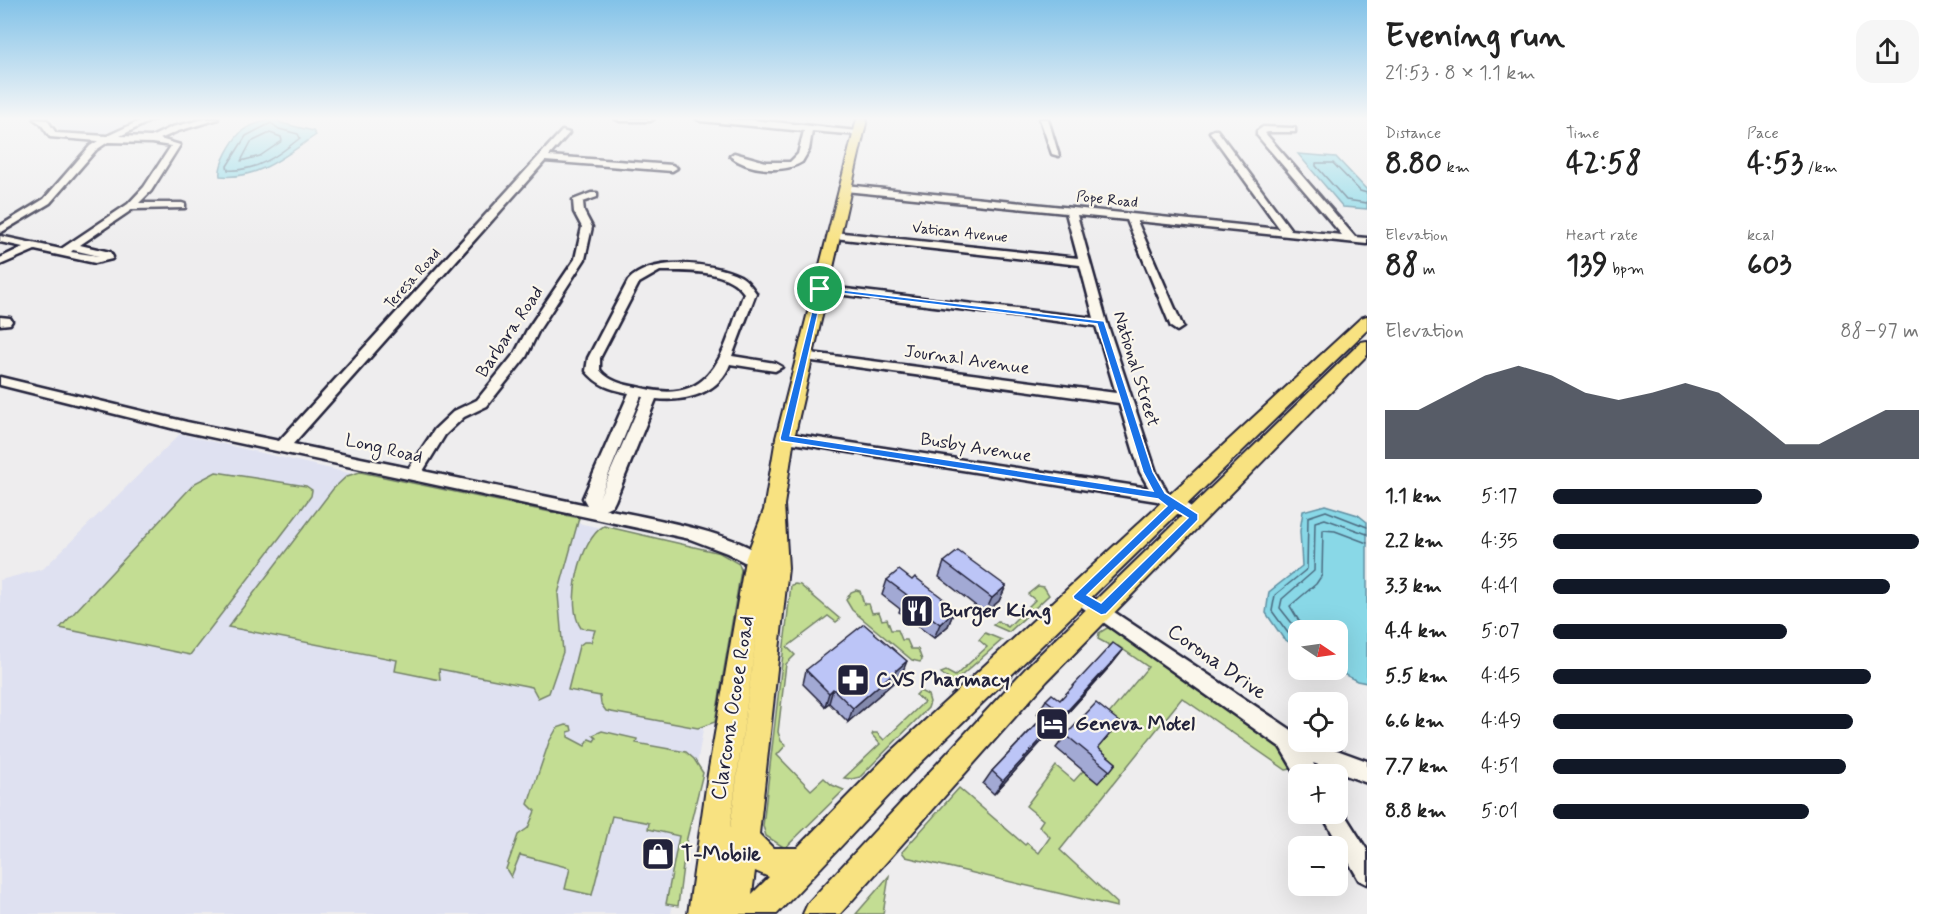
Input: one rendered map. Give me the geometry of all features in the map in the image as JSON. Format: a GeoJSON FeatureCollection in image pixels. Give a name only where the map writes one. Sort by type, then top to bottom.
{"type":"FeatureCollection","features":[{"type":"Feature","properties":{"kind":"main road","name":"Clarcona Ocoee Road"},"geometry":{"type":"LineString","coordinates":[[704,914],[722,774],[756,560],[774,505],[785,438],[803,356],[852,162]]}},
{"type":"Feature","properties":{"kind":"main road"},"geometry":{"type":"LineString","coordinates":[[819,914],[1007,707],[1167,501],[1321,365],[1367,321]]}},
{"type":"Feature","properties":{"kind":"main road"},"geometry":{"type":"LineString","coordinates":[[755,914],[901,762],[1195,517],[1367,346]]}},
{"type":"Feature","properties":{"kind":"main road","name":"Clarcona Ocoee Road"},"geometry":{"type":"LineString","coordinates":[[734,914],[742,834],[777,568],[774,505]]}},
{"type":"Feature","properties":{"kind":"main road"},"geometry":{"type":"LineString","coordinates":[[756,560],[763,577],[766,645]]}},
{"type":"Feature","properties":{"kind":"main road"},"geometry":{"type":"LineString","coordinates":[[742,834],[750,848],[765,861],[778,866],[803,863]]}},
{"type":"Feature","properties":{"kind":"street"},"geometry":{"type":"LineString","coordinates":[[0,230],[47,201],[81,162]]}},
{"type":"Feature","properties":{"kind":"street"},"geometry":{"type":"LineString","coordinates":[[0,239],[33,247],[68,250],[131,206],[148,189],[166,162]]}},
{"type":"Feature","properties":{"kind":"street","name":"Teresa Road"},"geometry":{"type":"LineString","coordinates":[[283,447],[539,162]]}},
{"type":"Feature","properties":{"kind":"street"},"geometry":{"type":"LineString","coordinates":[[589,162],[672,168]]}},
{"type":"Feature","properties":{"kind":"street"},"geometry":{"type":"LineString","coordinates":[[749,162],[784,165],[797,162]]}},
{"type":"Feature","properties":{"kind":"street"},"geometry":{"type":"LineString","coordinates":[[1236,162],[1288,233]]}},
{"type":"Feature","properties":{"kind":"street"},"geometry":{"type":"LineString","coordinates":[[1285,162],[1351,239]]}},
{"type":"Feature","properties":{"kind":"street","name":"Pope Road"},"geometry":{"type":"LineString","coordinates":[[845,188],[1367,241]]}},
{"type":"Feature","properties":{"kind":"street","name":"Barbara Road"},"geometry":{"type":"LineString","coordinates":[[412,476],[440,432],[459,414],[482,403],[521,354],[533,330],[580,259],[587,227],[579,212],[578,200],[594,195]]}},
{"type":"Feature","properties":{"kind":"street"},"geometry":{"type":"LineString","coordinates":[[131,206],[182,206]]}},
{"type":"Feature","properties":{"kind":"street","name":"National Street"},"geometry":{"type":"LineString","coordinates":[[1071,212],[1101,322],[1148,472],[1167,501]]}},
{"type":"Feature","properties":{"kind":"street"},"geometry":{"type":"LineString","coordinates":[[1131,218],[1177,327]]}},
{"type":"Feature","properties":{"kind":"street","name":"Vatican Avenue"},"geometry":{"type":"LineString","coordinates":[[834,235],[1084,262]]}},
{"type":"Feature","properties":{"kind":"street"},"geometry":{"type":"LineString","coordinates":[[0,262],[33,247]]}},
{"type":"Feature","properties":{"kind":"street"},"geometry":{"type":"LineString","coordinates":[[676,267],[723,274],[741,280],[747,287],[748,301],[725,359],[720,372],[708,384],[690,393],[672,396],[644,393],[611,385],[600,379],[593,371],[594,358],[634,281],[642,274],[658,268],[676,267]]}},
{"type":"Feature","properties":{"kind":"street"},"geometry":{"type":"LineString","coordinates":[[820,289],[1101,322]]}},
{"type":"Feature","properties":{"kind":"street","name":"Journal Avenue"},"geometry":{"type":"LineString","coordinates":[[803,356],[1125,399]]}},
{"type":"Feature","properties":{"kind":"street"},"geometry":{"type":"LineString","coordinates":[[725,359],[775,367]]}},
{"type":"Feature","properties":{"kind":"street"},"geometry":{"type":"LineString","coordinates":[[1321,365],[1338,375]]}},
{"type":"Feature","properties":{"kind":"street","name":"Long Road"},"geometry":{"type":"LineString","coordinates":[[0,381],[187,427],[412,476],[595,509],[692,533],[733,548],[756,560]]}},
{"type":"Feature","properties":{"kind":"street"},"geometry":{"type":"LineString","coordinates":[[595,509],[607,501],[644,393]]}},
{"type":"Feature","properties":{"kind":"street","name":"Busby Avenue"},"geometry":{"type":"LineString","coordinates":[[785,438],[1167,501]]}},
{"type":"Feature","properties":{"kind":"street"},"geometry":{"type":"LineString","coordinates":[[1167,501],[1195,517]]}},
{"type":"Feature","properties":{"kind":"street","name":"Corona Drive"},"geometry":{"type":"LineString","coordinates":[[1090,603],[1287,740],[1326,758],[1367,772]]}},
{"type":"Feature","properties":{"kind":"street"},"geometry":{"type":"LineString","coordinates":[[1287,740],[1302,764]]}},
{"type":"Feature","properties":{"kind":"street"},"geometry":{"type":"LineString","coordinates":[[1339,824],[1367,872]]}},
{"type":"Feature","properties":{"kind":"shaded area"},"geometry":{"type":"Polygon","coordinates":[[[180,434],[491,506],[684,544],[715,554],[704,724],[671,914],[0,914],[0,580],[43,569],[180,434]]]}},
{"type":"Feature","properties":{"kind":"green space"},"geometry":{"type":"Polygon","coordinates":[[[216,472],[306,486],[312,490],[311,496],[303,507],[190,655],[60,628],[195,483],[216,472]]]}},
{"type":"Feature","properties":{"kind":"green space"},"geometry":{"type":"Polygon","coordinates":[[[360,472],[579,518],[558,594],[563,652],[549,693],[538,698],[532,687],[439,669],[440,680],[395,671],[397,660],[228,627],[333,489],[347,476],[360,472]]]}},
{"type":"Feature","properties":{"kind":"green space"},"geometry":{"type":"Polygon","coordinates":[[[604,526],[720,553],[739,564],[741,570],[715,722],[698,728],[606,711],[601,704],[600,696],[568,690],[579,646],[584,642],[591,642],[595,630],[581,628],[576,618],[574,604],[577,573],[588,544],[595,533],[604,526]]]}},
{"type":"Feature","properties":{"kind":"green space"},"geometry":{"type":"Polygon","coordinates":[[[791,585],[800,585],[840,619],[836,622],[828,616],[787,647],[795,655],[786,664],[778,732],[781,741],[786,745],[777,755],[811,790],[824,778],[832,785],[844,790],[785,848],[766,836],[763,826],[791,585]]]}},
{"type":"Feature","properties":{"kind":"green space"},"geometry":{"type":"Polygon","coordinates":[[[1038,586],[1044,587],[1049,595],[1009,632],[993,625],[998,621],[1008,627],[1035,600],[1028,594],[1038,586]]]}},
{"type":"Feature","properties":{"kind":"green space"},"geometry":{"type":"Polygon","coordinates":[[[860,591],[864,604],[869,604],[872,613],[879,612],[882,620],[887,619],[891,630],[898,630],[902,640],[907,640],[911,649],[918,649],[922,660],[920,662],[912,660],[852,610],[846,600],[851,592],[860,591]]]}},
{"type":"Feature","properties":{"kind":"green space"},"geometry":{"type":"Polygon","coordinates":[[[1107,628],[1123,632],[1290,754],[1291,764],[1288,764],[1288,770],[1182,698],[1060,850],[1117,903],[1117,907],[906,857],[902,852],[959,788],[1025,845],[1027,843],[1039,853],[1050,837],[1039,826],[1043,820],[1026,806],[1056,766],[1074,781],[1083,771],[1098,783],[1087,761],[1098,727],[1148,667],[1118,646],[1109,645],[1098,639],[1099,633],[1107,628]]]}},
{"type":"Feature","properties":{"kind":"green space"},"geometry":{"type":"Polygon","coordinates":[[[985,633],[1002,640],[953,683],[941,673],[946,671],[955,676],[987,647],[979,640],[985,633]]]}},
{"type":"Feature","properties":{"kind":"green space"},"geometry":{"type":"Polygon","coordinates":[[[920,691],[928,695],[930,702],[928,708],[860,777],[844,778],[880,744],[872,735],[873,733],[877,733],[884,740],[924,702],[916,695],[920,691]]]}},
{"type":"Feature","properties":{"kind":"green space"},"geometry":{"type":"Polygon","coordinates":[[[571,726],[572,731],[568,732],[568,737],[585,746],[589,739],[594,741],[596,738],[593,735],[602,731],[637,739],[636,743],[686,752],[694,759],[703,773],[686,842],[678,906],[666,904],[679,836],[648,829],[649,823],[645,822],[612,816],[592,895],[565,889],[570,868],[520,855],[511,877],[506,869],[518,835],[528,828],[535,811],[528,804],[549,742],[557,728],[571,726]]]}},
{"type":"Feature","properties":{"kind":"green space"},"geometry":{"type":"Polygon","coordinates":[[[889,876],[883,914],[856,914],[889,876]]]}},
{"type":"Feature","properties":{"kind":"water"},"geometry":{"type":"Polygon","coordinates":[[[222,162],[275,162],[247,174],[220,176],[222,162]]]}},
{"type":"Feature","properties":{"kind":"water"},"geometry":{"type":"Polygon","coordinates":[[[1304,162],[1340,162],[1367,190],[1367,209],[1343,207],[1304,162]]]}},
{"type":"Feature","properties":{"kind":"water"},"geometry":{"type":"Polygon","coordinates":[[[1325,505],[1358,515],[1367,522],[1367,683],[1348,676],[1348,620],[1288,620],[1288,641],[1283,638],[1266,613],[1269,592],[1302,566],[1300,531],[1303,511],[1325,505]]]}},
{"type":"Feature","properties":{"kind":"building"},"geometry":{"type":"Polygon","coordinates":[[[958,551],[1006,586],[992,598],[944,562],[958,551]]]}},
{"type":"Feature","properties":{"kind":"building"},"geometry":{"type":"Polygon","coordinates":[[[899,570],[912,580],[915,577],[949,603],[947,605],[954,611],[940,624],[904,597],[907,595],[887,580],[899,570]]]}},
{"type":"Feature","properties":{"kind":"building","name":"CVS Pharmacy"},"geometry":{"type":"Polygon","coordinates":[[[864,624],[907,661],[853,708],[833,689],[829,693],[806,670],[864,624]]]}},
{"type":"Feature","properties":{"kind":"building"},"geometry":{"type":"Polygon","coordinates":[[[1113,643],[1123,650],[1003,781],[992,771],[1054,706],[1046,700],[1052,694],[1060,700],[1113,643]]]}},
{"type":"Feature","properties":{"kind":"building"},"geometry":{"type":"Polygon","coordinates":[[[1096,703],[1120,722],[1098,748],[1116,763],[1110,771],[1066,735],[1096,703]]]}},
{"type":"Feature","properties":{"kind":"place","name":"Burger King"},"geometry":{"type":"Point","coordinates":[917,611]}},
{"type":"Feature","properties":{"kind":"place","name":"CVS Pharmacy"},"geometry":{"type":"Point","coordinates":[853,680]}},
{"type":"Feature","properties":{"kind":"place","name":"Geneva Motel"},"geometry":{"type":"Point","coordinates":[1052,724]}},
{"type":"Feature","properties":{"kind":"place","name":"T-Mobile"},"geometry":{"type":"Point","coordinates":[658,854]}},
{"type":"Feature","properties":{"kind":"route"},"geometry":{"type":"LineString","coordinates":[[820,289],[785,438],[1161,496],[1173,506],[1195,517],[1101,610],[1078,596],[1173,506],[1161,496],[1148,472],[1101,322],[820,289]]}}]}
